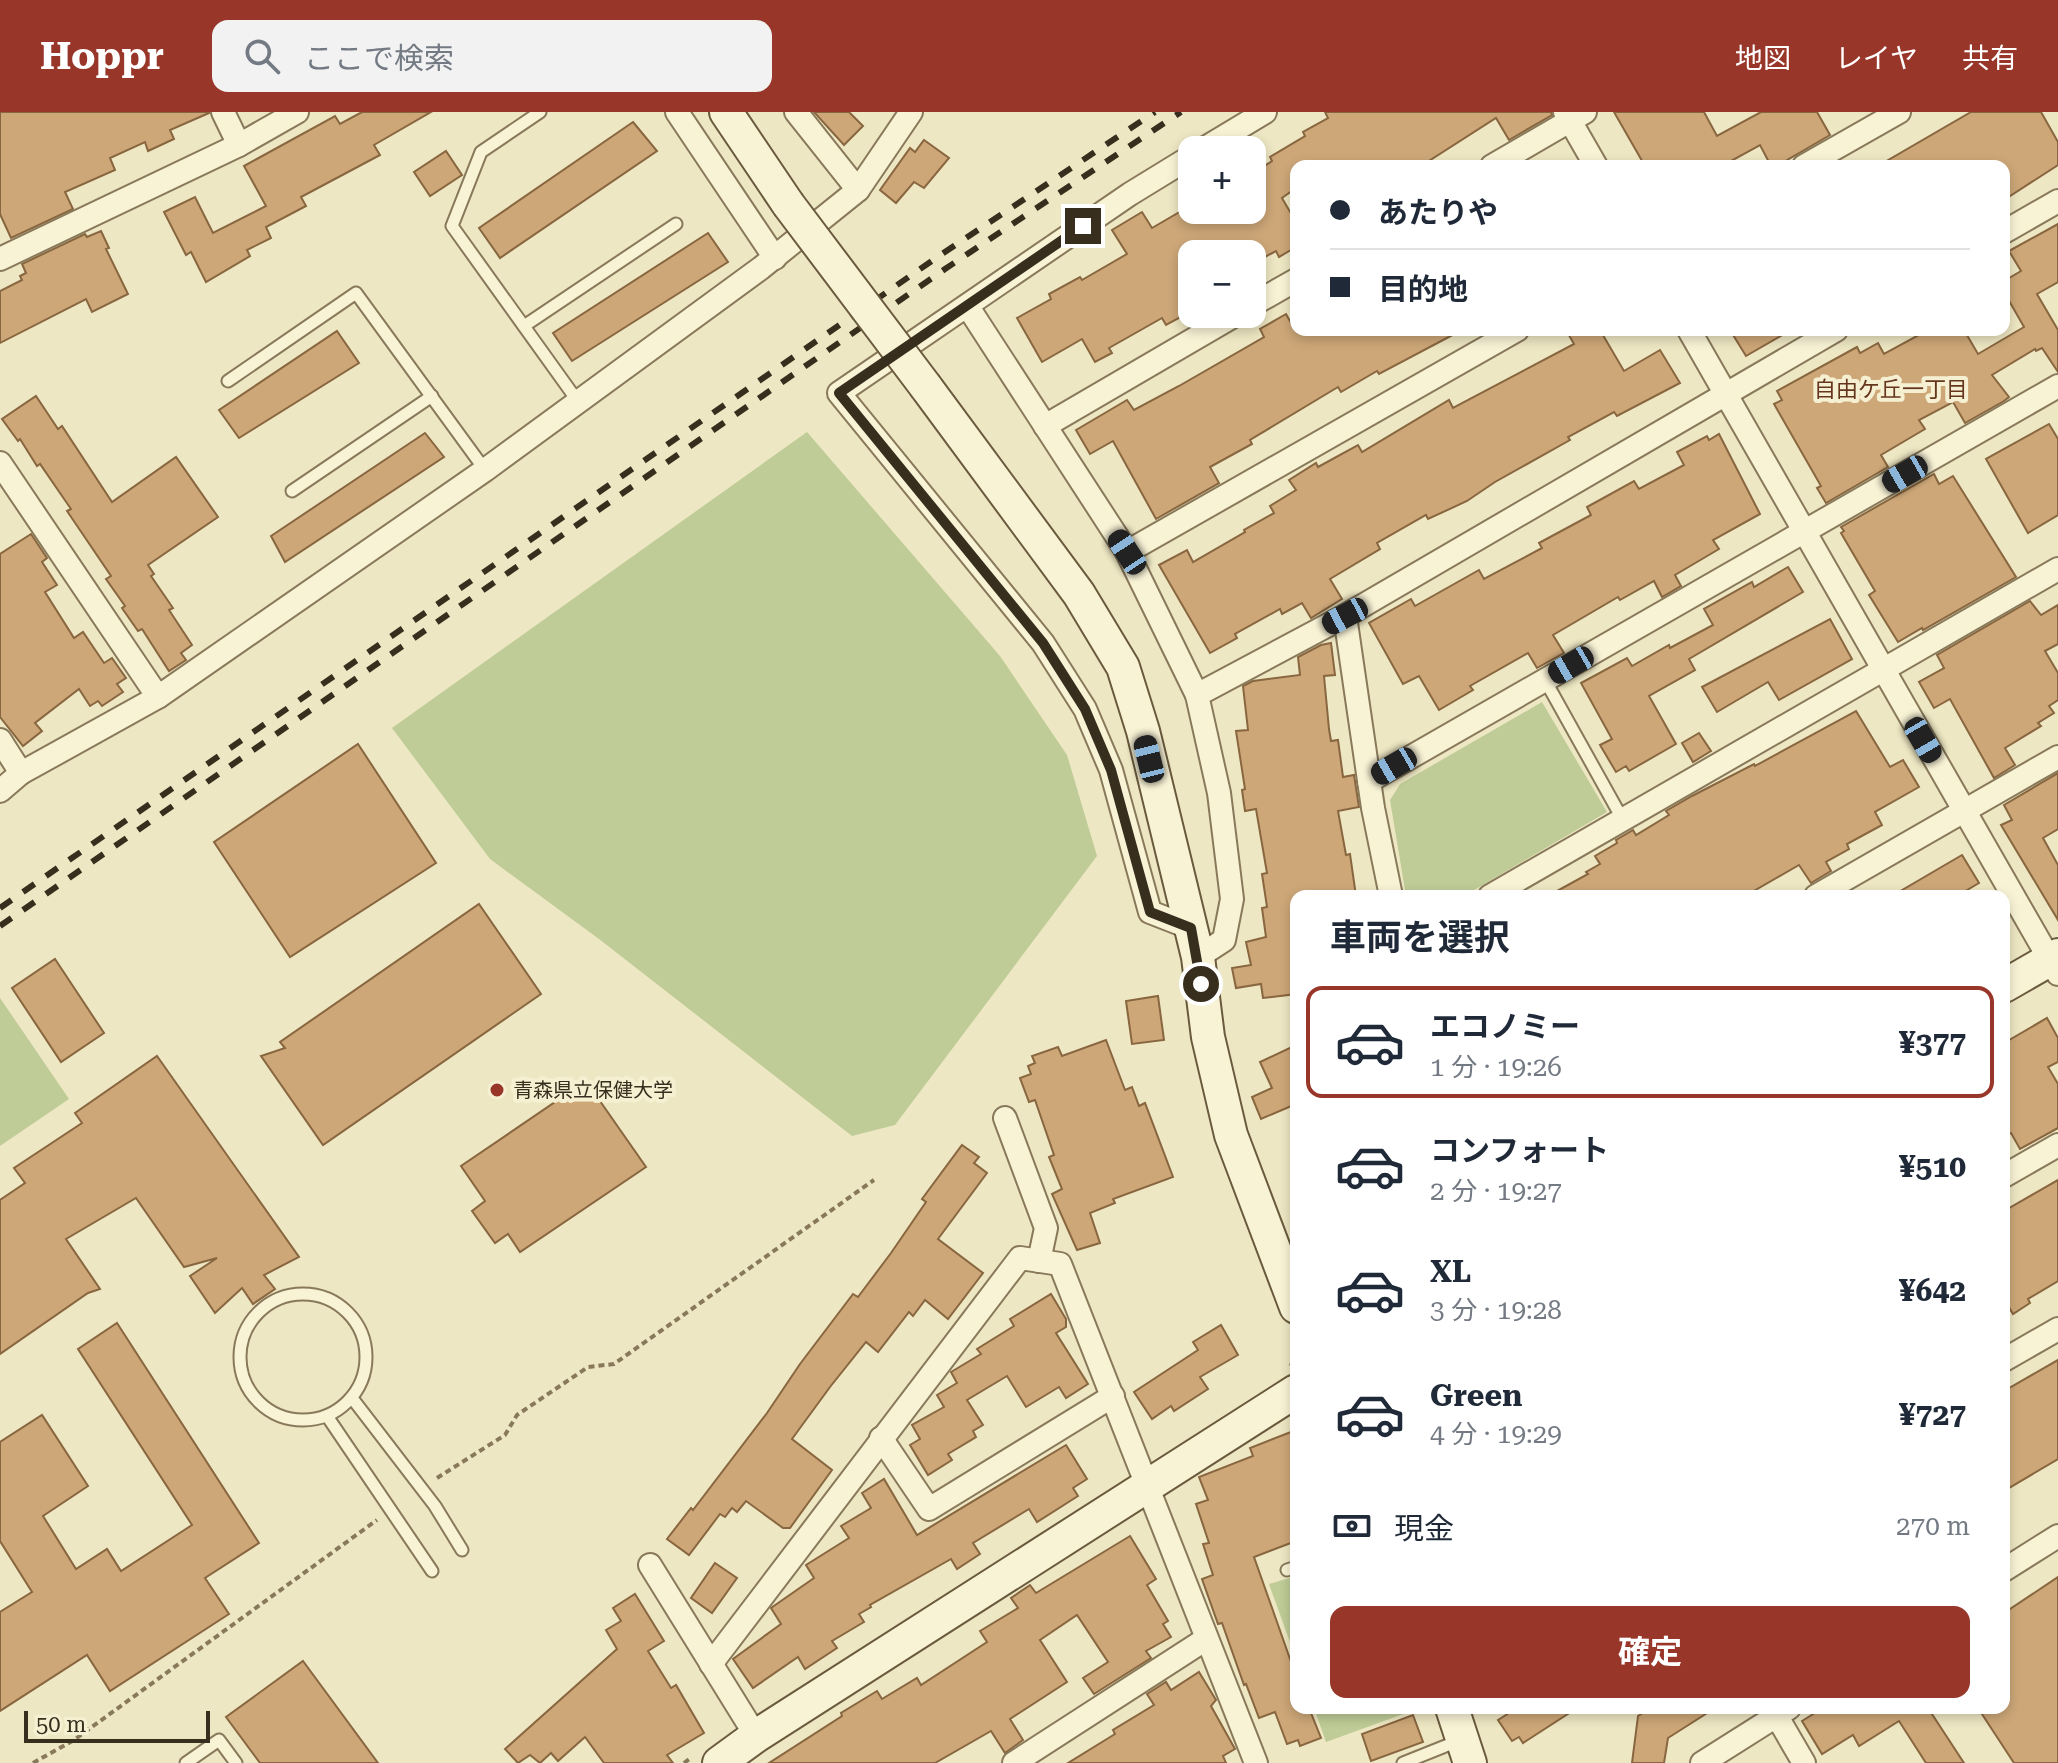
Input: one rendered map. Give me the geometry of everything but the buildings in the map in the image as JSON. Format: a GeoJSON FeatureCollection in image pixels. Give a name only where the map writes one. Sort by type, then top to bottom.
{"type":"FeatureCollection","features":[{"type":"Feature","properties":{"kind":"street"},"geometry":{"type":"LineString","coordinates":[[223,112],[239,145]]}},
{"type":"Feature","properties":{"kind":"street"},"geometry":{"type":"LineString","coordinates":[[0,259],[239,145],[297,112]]}},
{"type":"Feature","properties":{"kind":"street"},"geometry":{"type":"LineString","coordinates":[[677,112],[775,258]]}},
{"type":"Feature","properties":{"kind":"street"},"geometry":{"type":"LineString","coordinates":[[726,112],[788,204],[1079,594],[1123,667],[1143,731],[1194,942],[1208,1037],[1231,1135],[1290,1291]]}},
{"type":"Feature","properties":{"kind":"street"},"geometry":{"type":"LineString","coordinates":[[796,112],[858,190]]}},
{"type":"Feature","properties":{"kind":"street"},"geometry":{"type":"LineString","coordinates":[[0,791],[21,773],[158,697],[485,470],[775,258],[858,190],[911,112]]}},
{"type":"Feature","properties":{"kind":"street"},"geometry":{"type":"LineString","coordinates":[[1225,136],[1265,112]]}},
{"type":"Feature","properties":{"kind":"street"},"geometry":{"type":"LineString","coordinates":[[1815,160],[1899,112]]}},
{"type":"Feature","properties":{"kind":"street"},"geometry":{"type":"LineString","coordinates":[[1502,160],[1573,115],[1593,160]]}},
{"type":"Feature","properties":{"kind":"street"},"geometry":{"type":"LineString","coordinates":[[968,307],[1127,552],[1197,695],[1219,793],[1232,899],[1224,940],[1194,942],[1150,912],[1111,770],[1085,709],[1043,643],[839,393],[1130,194],[1178,165]]}},
{"type":"Feature","properties":{"kind":"street"},"geometry":{"type":"LineString","coordinates":[[2010,229],[2058,201]]}},
{"type":"Feature","properties":{"kind":"street"},"geometry":{"type":"LineString","coordinates":[[1266,297],[1290,283]]}},
{"type":"Feature","properties":{"kind":"street"},"geometry":{"type":"LineString","coordinates":[[1045,426],[1213,328]]}},
{"type":"Feature","properties":{"kind":"street"},"geometry":{"type":"LineString","coordinates":[[1127,552],[1506,336]]}},
{"type":"Feature","properties":{"kind":"street"},"geometry":{"type":"LineString","coordinates":[[1692,336],[1882,670],[2055,963],[2010,983]]}},
{"type":"Feature","properties":{"kind":"street"},"geometry":{"type":"LineString","coordinates":[[1197,695],[1345,616],[1826,336]]}},
{"type":"Feature","properties":{"kind":"street"},"geometry":{"type":"LineString","coordinates":[[1369,781],[2058,386]]}},
{"type":"Feature","properties":{"kind":"street"},"geometry":{"type":"LineString","coordinates":[[0,463],[158,697]]}},
{"type":"Feature","properties":{"kind":"street"},"geometry":{"type":"LineString","coordinates":[[1500,890],[2058,569]]}},
{"type":"Feature","properties":{"kind":"street"},"geometry":{"type":"LineString","coordinates":[[1345,616],[1369,781],[1390,890]]}},
{"type":"Feature","properties":{"kind":"street"},"geometry":{"type":"LineString","coordinates":[[0,740],[21,773]]}},
{"type":"Feature","properties":{"kind":"street"},"geometry":{"type":"LineString","coordinates":[[1826,890],[2058,757]]}},
{"type":"Feature","properties":{"kind":"street"},"geometry":{"type":"LineString","coordinates":[[1005,1118],[1046,1228],[1039,1261]]}},
{"type":"Feature","properties":{"kind":"street"},"geometry":{"type":"LineString","coordinates":[[2010,1173],[2058,1145]]}},
{"type":"Feature","properties":{"kind":"street"},"geometry":{"type":"LineString","coordinates":[[711,1664],[1020,1258],[1060,1264],[1256,1763]]}},
{"type":"Feature","properties":{"kind":"street"},"geometry":{"type":"LineString","coordinates":[[2010,1357],[2058,1329]]}},
{"type":"Feature","properties":{"kind":"street"},"geometry":{"type":"LineString","coordinates":[[719,1763],[756,1736],[1290,1395]]}},
{"type":"Feature","properties":{"kind":"street"},"geometry":{"type":"LineString","coordinates":[[881,1438],[929,1509],[1113,1396]]}},
{"type":"Feature","properties":{"kind":"street"},"geometry":{"type":"LineString","coordinates":[[2010,1566],[2058,1536]]}},
{"type":"Feature","properties":{"kind":"street"},"geometry":{"type":"LineString","coordinates":[[650,1565],[756,1736]]}},
{"type":"Feature","properties":{"kind":"street"},"geometry":{"type":"LineString","coordinates":[[1014,1763],[1206,1639]]}},
{"type":"Feature","properties":{"kind":"street"},"geometry":{"type":"LineString","coordinates":[[1454,1714],[1466,1751]]}},
{"type":"Feature","properties":{"kind":"street"},"geometry":{"type":"LineString","coordinates":[[1702,1763],[1775,1714]]}},
{"type":"Feature","properties":{"kind":"street"},"geometry":{"type":"LineString","coordinates":[[1780,1714],[1804,1763]]}},
{"type":"Feature","properties":{"kind":"lane"},"geometry":{"type":"LineString","coordinates":[[540,112],[481,152],[452,226],[579,403]]}},
{"type":"Feature","properties":{"kind":"lane"},"geometry":{"type":"LineString","coordinates":[[524,326],[676,224]]}},
{"type":"Feature","properties":{"kind":"lane"},"geometry":{"type":"LineString","coordinates":[[228,381],[356,293],[485,470]]}},
{"type":"Feature","properties":{"kind":"lane"},"geometry":{"type":"LineString","coordinates":[[292,491],[432,396]]}},
{"type":"Feature","properties":{"kind":"lane"},"geometry":{"type":"LineString","coordinates":[[1545,680],[1623,820]]}},
{"type":"Feature","properties":{"kind":"lane"},"geometry":{"type":"LineString","coordinates":[[312,1294],[331,1300],[346,1311],[358,1326],[365,1344],[367,1363],[362,1382],[352,1398],[327,1416],[309,1420],[289,1419],[271,1412],[256,1400],[246,1384],[240,1365],[241,1346],[247,1328],[266,1307],[292,1295],[312,1294]]}},
{"type":"Feature","properties":{"kind":"lane"},"geometry":{"type":"LineString","coordinates":[[352,1398],[421,1488],[462,1550]]}},
{"type":"Feature","properties":{"kind":"lane"},"geometry":{"type":"LineString","coordinates":[[327,1416],[432,1571]]}},
{"type":"Feature","properties":{"kind":"lane"},"geometry":{"type":"LineString","coordinates":[[186,1763],[219,1740],[236,1763]]}},
{"type":"Feature","properties":{"kind":"lane"},"geometry":{"type":"LineString","coordinates":[[1403,1763],[1466,1751]]}},
{"type":"Feature","properties":{"kind":"path"},"geometry":{"type":"LineString","coordinates":[[421,1488],[505,1435],[517,1415],[588,1367],[614,1364],[874,1180]]}},
{"type":"Feature","properties":{"kind":"path"},"geometry":{"type":"LineString","coordinates":[[33,1763],[74,1740],[392,1510]]}},
{"type":"Feature","properties":{"kind":"green space"},"geometry":{"type":"Polygon","coordinates":[[[807,432],[1000,656],[1067,755],[1097,856],[895,1125],[852,1136],[599,939],[490,859],[392,728],[807,432]]]}},
{"type":"Feature","properties":{"kind":"green space"},"geometry":{"type":"Polygon","coordinates":[[[1542,702],[1607,812],[1474,890],[1405,890],[1390,800],[1400,784],[1542,702]]]}},
{"type":"Feature","properties":{"kind":"green space"},"geometry":{"type":"Polygon","coordinates":[[[0,998],[69,1099],[0,1146],[0,998]]]}},
{"type":"Feature","properties":{"kind":"green space"},"geometry":{"type":"Polygon","coordinates":[[[1290,1578],[1290,1642],[1269,1584],[1290,1578]]]}},
{"type":"Feature","properties":{"kind":"green space"},"geometry":{"type":"Polygon","coordinates":[[[1316,1714],[1403,1714],[1326,1742],[1316,1714]]]}},
{"type":"Feature","properties":{"kind":"railway"},"geometry":{"type":"LineString","coordinates":[[0,908],[936,258],[1155,112]]}},
{"type":"Feature","properties":{"kind":"railway"},"geometry":{"type":"LineString","coordinates":[[0,926],[945,269],[1181,112]]}},
{"type":"Feature","properties":{"kind":"place","name":"青森県立保健大学"},"geometry":{"type":"Point","coordinates":[497,1090]}},
{"type":"Feature","properties":{"kind":"district","name":"自由ケ丘一丁目"},"geometry":{"type":"Point","coordinates":[1891,389]}},
{"type":"Feature","properties":{"kind":"route"},"geometry":{"type":"LineString","coordinates":[[1083,226],[839,393],[1043,643],[1085,709],[1111,770],[1150,912],[1191,928],[1201,984]]}}]}
